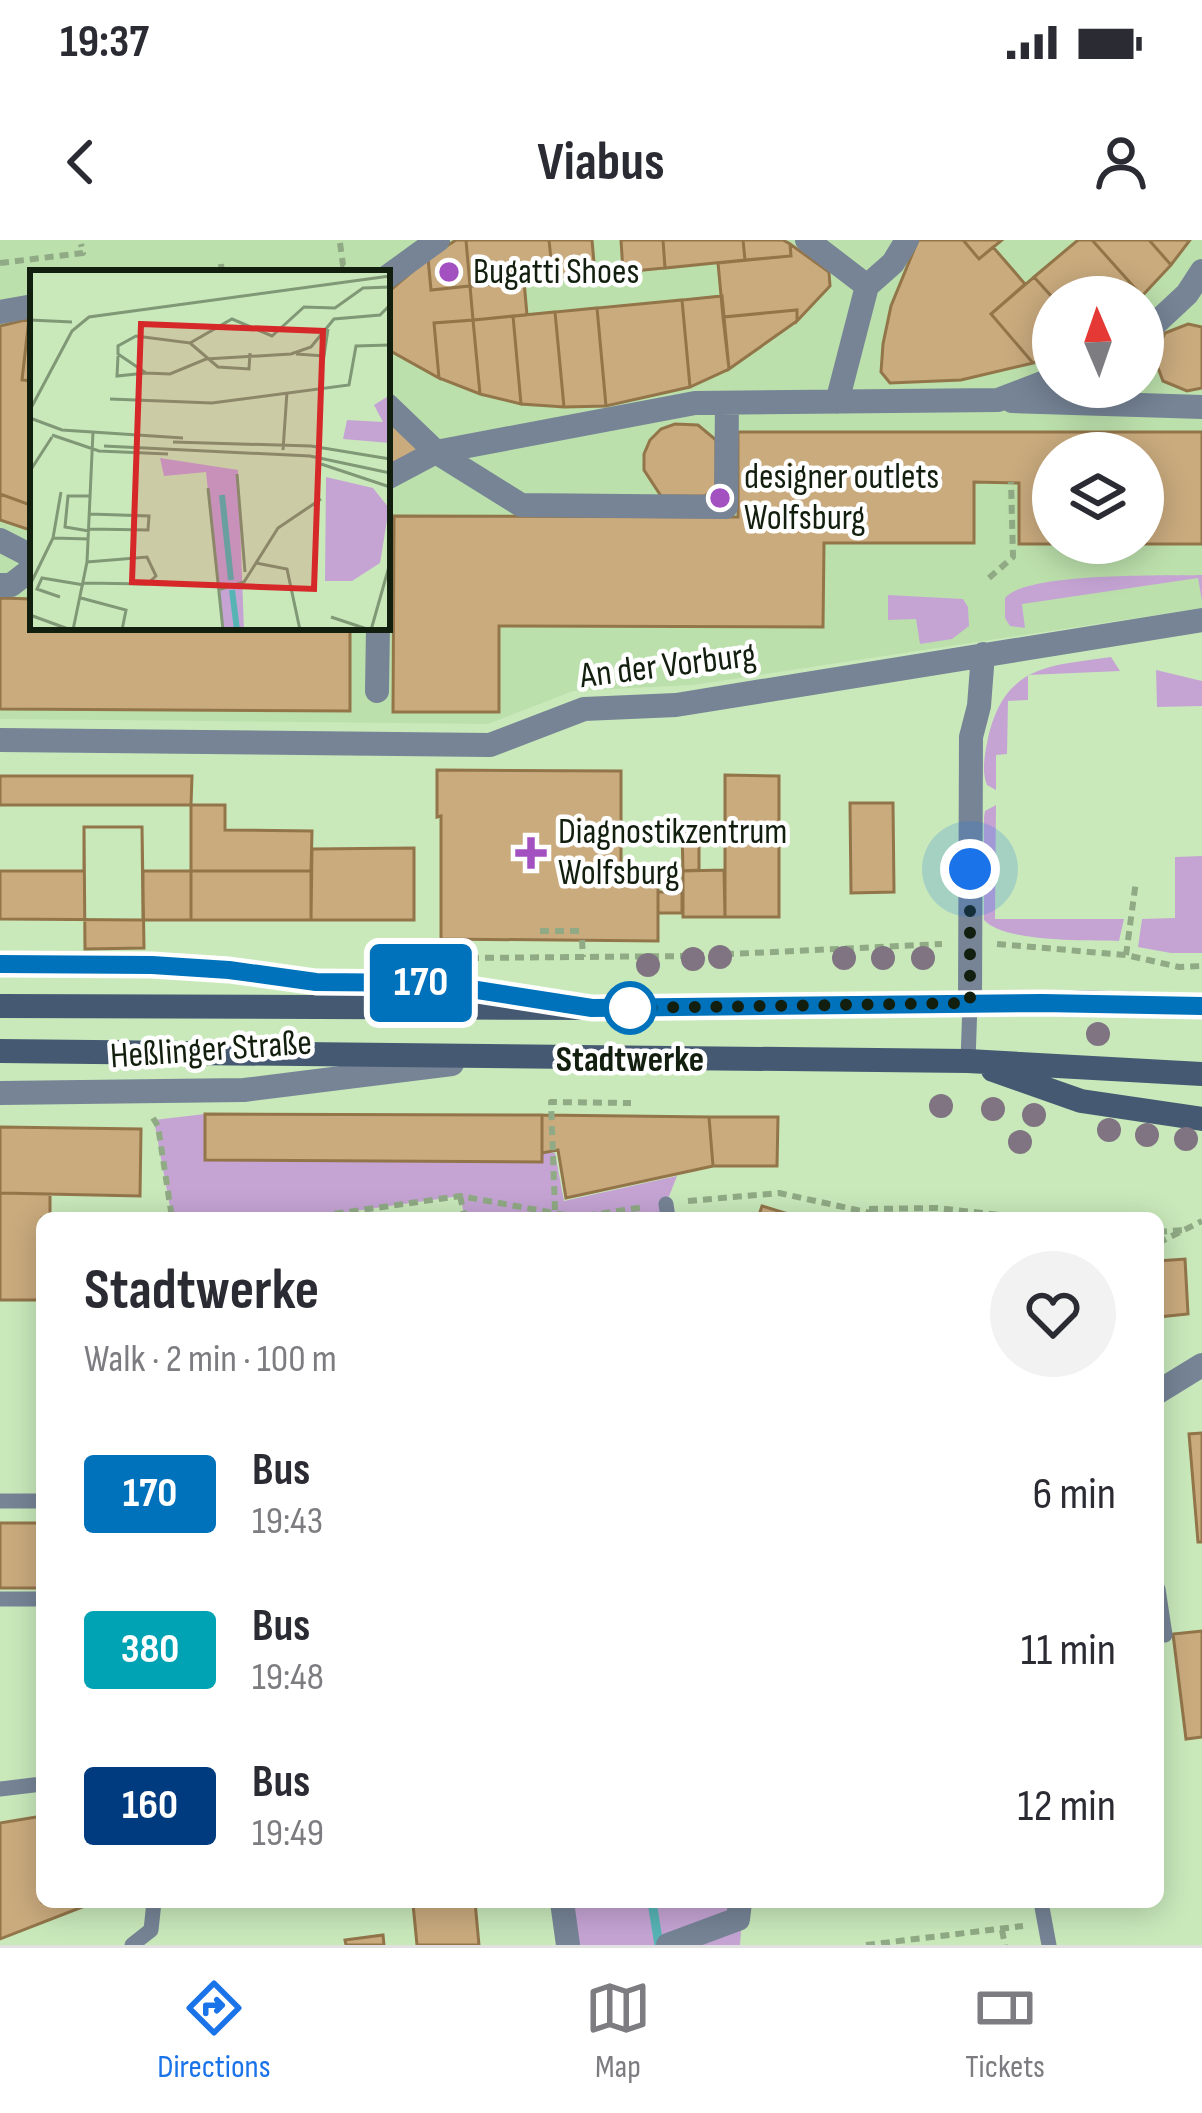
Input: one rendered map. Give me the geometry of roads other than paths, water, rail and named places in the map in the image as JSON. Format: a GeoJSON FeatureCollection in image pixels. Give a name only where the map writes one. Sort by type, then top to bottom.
{"type":"FeatureCollection","features":[{"type":"Feature","properties":{"kind":"main road","name":"Heßlinger Straße"},"geometry":{"type":"LineString","coordinates":[[0,1006],[1202,1006]]}},
{"type":"Feature","properties":{"kind":"main road","name":"Heßlinger Straße"},"geometry":{"type":"LineString","coordinates":[[0,1051],[968,1061],[1202,1074]]}},
{"type":"Feature","properties":{"kind":"main road"},"geometry":{"type":"LineString","coordinates":[[968,1061],[1081,1101],[1202,1119]]}},
{"type":"Feature","properties":{"kind":"street"},"geometry":{"type":"LineString","coordinates":[[390,275],[438,240]]}},
{"type":"Feature","properties":{"kind":"street"},"geometry":{"type":"LineString","coordinates":[[807,240],[867,286]]}},
{"type":"Feature","properties":{"kind":"street"},"geometry":{"type":"LineString","coordinates":[[837,402],[867,286],[893,263],[907,240]]}},
{"type":"Feature","properties":{"kind":"street"},"geometry":{"type":"LineString","coordinates":[[1164,315],[1202,272]]}},
{"type":"Feature","properties":{"kind":"street"},"geometry":{"type":"LineString","coordinates":[[0,313],[30,300]]}},
{"type":"Feature","properties":{"kind":"street"},"geometry":{"type":"LineString","coordinates":[[998,400],[1032,387]]}},
{"type":"Feature","properties":{"kind":"street"},"geometry":{"type":"LineString","coordinates":[[390,476],[436,452],[695,403],[998,400],[1202,406]]}},
{"type":"Feature","properties":{"kind":"street"},"geometry":{"type":"LineString","coordinates":[[390,408],[436,452],[521,505],[726,507],[728,403]]}},
{"type":"Feature","properties":{"kind":"street"},"geometry":{"type":"LineString","coordinates":[[0,539],[30,555]]}},
{"type":"Feature","properties":{"kind":"street"},"geometry":{"type":"LineString","coordinates":[[0,584],[11,585],[30,570]]}},
{"type":"Feature","properties":{"kind":"street","name":"An der Vorburg"},"geometry":{"type":"LineString","coordinates":[[0,740],[490,746],[584,709],[676,706],[1202,620]]}},
{"type":"Feature","properties":{"kind":"street"},"geometry":{"type":"LineString","coordinates":[[377,691],[378,630]]}},
{"type":"Feature","properties":{"kind":"street"},"geometry":{"type":"LineString","coordinates":[[970,1003],[971,737],[983,654]]}},
{"type":"Feature","properties":{"kind":"street","name":"Heßlinger Straße"},"geometry":{"type":"LineString","coordinates":[[0,964],[152,965],[316,982],[432,983],[592,1008]]}},
{"type":"Feature","properties":{"kind":"street","name":"Heßlinger Straße"},"geometry":{"type":"LineString","coordinates":[[0,1093],[244,1090],[498,1058]]}},
{"type":"Feature","properties":{"kind":"street"},"geometry":{"type":"LineString","coordinates":[[1164,1388],[1202,1365]]}},
{"type":"Feature","properties":{"kind":"street"},"geometry":{"type":"LineString","coordinates":[[563,1908],[568,1945]]}},
{"type":"Feature","properties":{"kind":"street"},"geometry":{"type":"LineString","coordinates":[[676,1942],[738,1919],[739,1908]]}},
{"type":"Feature","properties":{"kind":"lane"},"geometry":{"type":"LineString","coordinates":[[968,1061],[970,1003]]}},
{"type":"Feature","properties":{"kind":"lane"},"geometry":{"type":"LineString","coordinates":[[0,1501],[36,1501]]}},
{"type":"Feature","properties":{"kind":"lane"},"geometry":{"type":"LineString","coordinates":[[0,1599],[36,1599]]}},
{"type":"Feature","properties":{"kind":"lane"},"geometry":{"type":"LineString","coordinates":[[1164,1628],[1165,1635]]}},
{"type":"Feature","properties":{"kind":"lane"},"geometry":{"type":"LineString","coordinates":[[0,1789],[36,1785]]}},
{"type":"Feature","properties":{"kind":"lane"},"geometry":{"type":"LineString","coordinates":[[132,1945],[151,1930],[153,1908]]}},
{"type":"Feature","properties":{"kind":"lane"},"geometry":{"type":"LineString","coordinates":[[1042,1908],[1049,1945]]}},
{"type":"Feature","properties":{"kind":"waterway"},"geometry":{"type":"LineString","coordinates":[[653,1908],[659,1945]]}},
{"type":"Feature","properties":{"kind":"place","name":"Bugatti Shoes"},"geometry":{"type":"Point","coordinates":[449,272]}},
{"type":"Feature","properties":{"kind":"place","name":"designer outlets Wolfsburg"},"geometry":{"type":"Point","coordinates":[720,498]}},
{"type":"Feature","properties":{"kind":"place","name":"Diagnostikzentrum Wolfsburg"},"geometry":{"type":"Point","coordinates":[531,853]}},
{"type":"Feature","properties":{"kind":"place","name":"Stadtwerke"},"geometry":{"type":"Point","coordinates":[630,1008]}}]}
